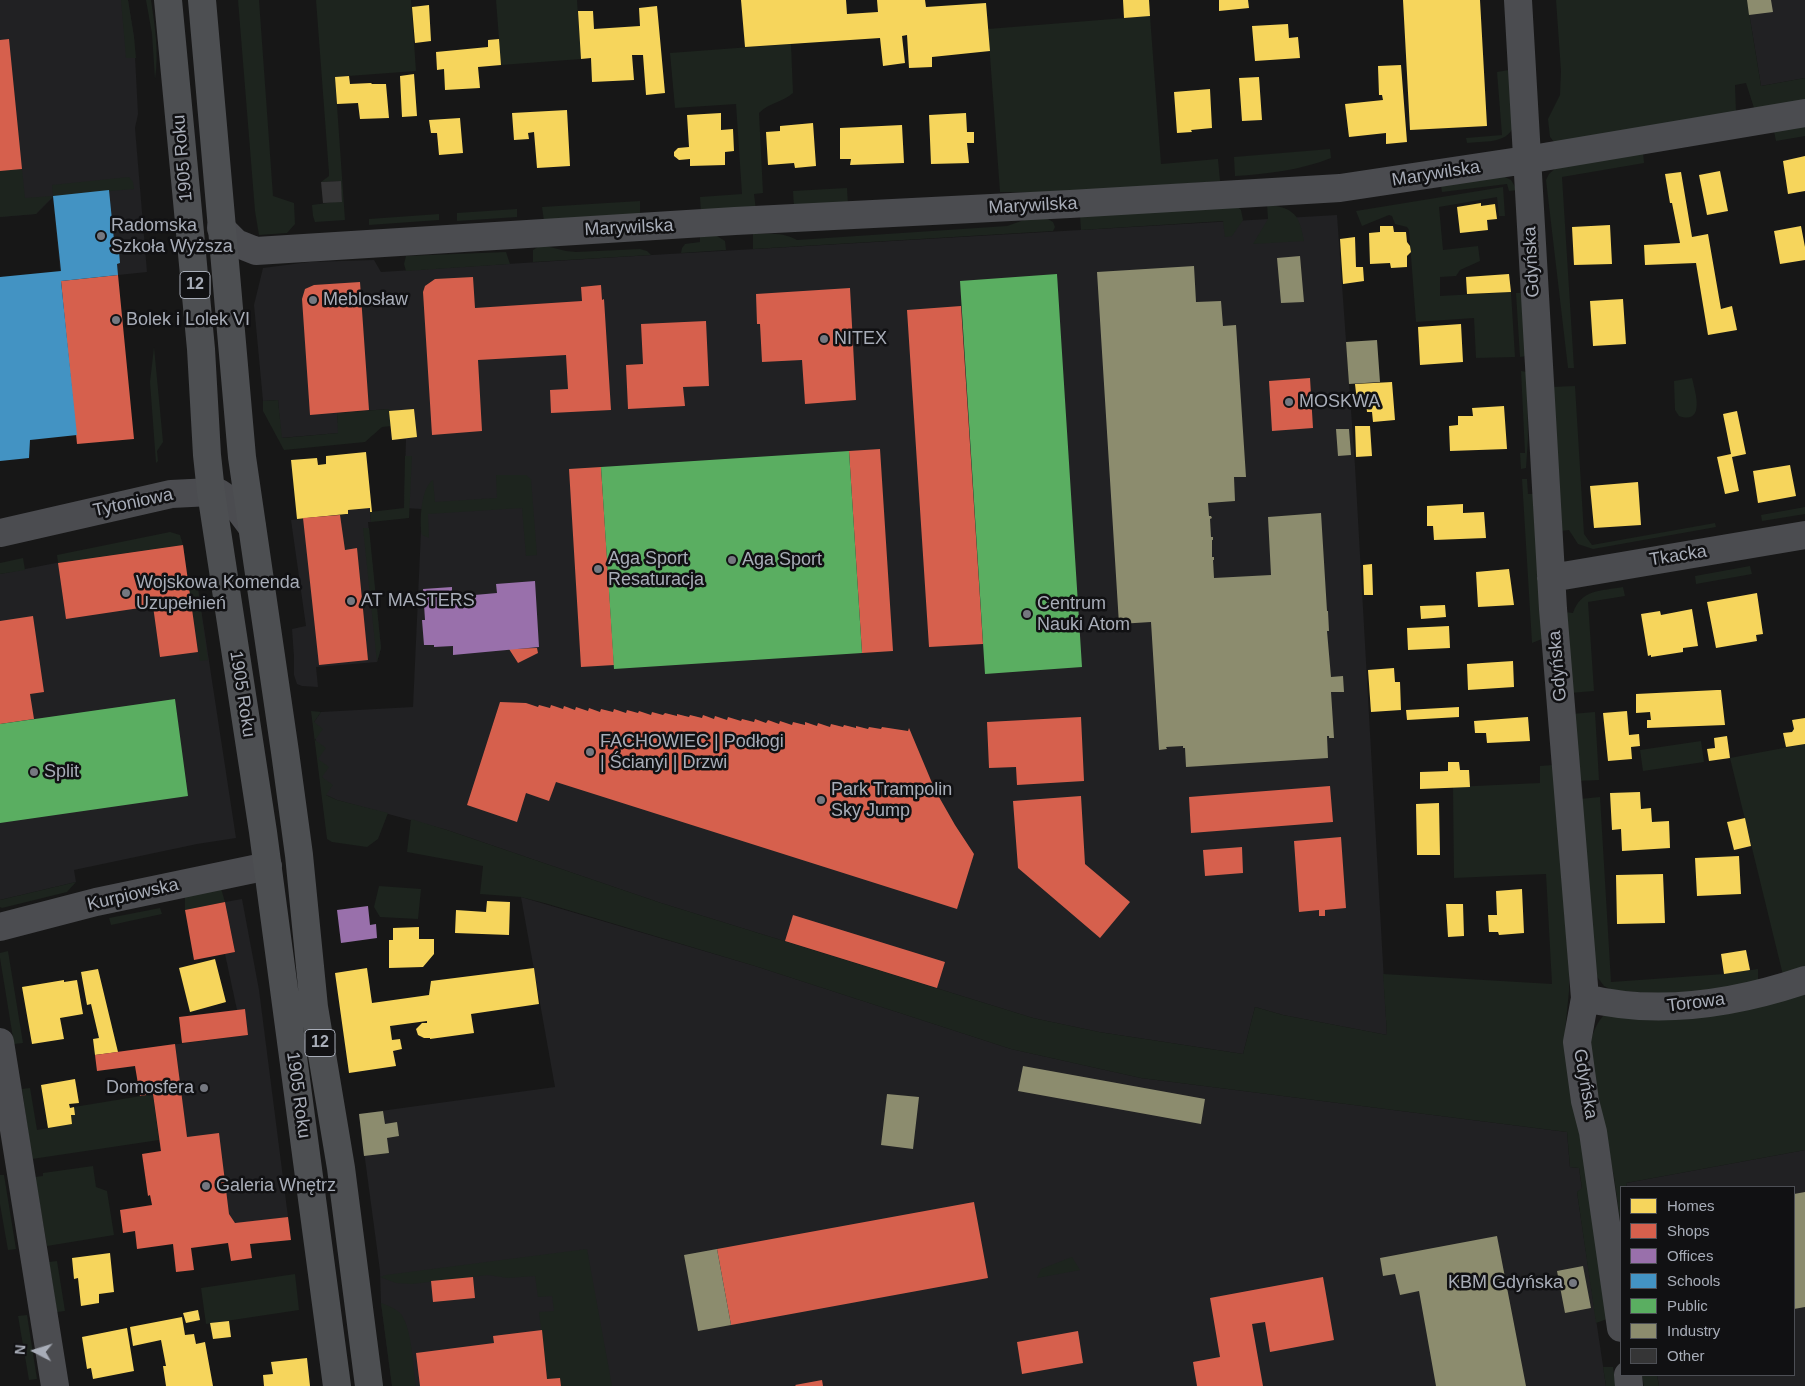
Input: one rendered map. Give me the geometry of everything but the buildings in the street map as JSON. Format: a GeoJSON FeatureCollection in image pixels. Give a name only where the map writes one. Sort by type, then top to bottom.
{"type":"FeatureCollection","features":[{"type":"Feature","properties":{"kind":"main road","name":"1905 Roku"},"geometry":{"type":"LineString","coordinates":[[168,0],[201,349],[211,492],[268,866],[337,1386]]}},
{"type":"Feature","properties":{"kind":"main road","name":"1905 Roku"},"geometry":{"type":"LineString","coordinates":[[202,0],[242,457],[299,855],[314,1007],[341,1168],[369,1386]]}},
{"type":"Feature","properties":{"kind":"street","name":"Gdyńska"},"geometry":{"type":"LineString","coordinates":[[1518,0],[1551,578],[1585,998],[1577,1042],[1585,1101],[1593,1132],[1620,1321]]}},
{"type":"Feature","properties":{"kind":"street","name":"Marywilska"},"geometry":{"type":"LineString","coordinates":[[221,228],[236,243],[256,251],[1340,188],[1526,160],[1805,113]]}},
{"type":"Feature","properties":{"kind":"street"},"geometry":{"type":"LineString","coordinates":[[226,286],[236,270],[256,251]]}},
{"type":"Feature","properties":{"kind":"street","name":"Tytoniowa"},"geometry":{"type":"LineString","coordinates":[[0,533],[172,494],[211,492],[219,493],[234,503],[252,527]]}},
{"type":"Feature","properties":{"kind":"street","name":"Tkacka"},"geometry":{"type":"LineString","coordinates":[[1551,578],[1805,535]]}},
{"type":"Feature","properties":{"kind":"street","name":"Kurpiowska"},"geometry":{"type":"LineString","coordinates":[[0,927],[96,902],[268,866]]}},
{"type":"Feature","properties":{"kind":"street","name":"Torowa"},"geometry":{"type":"LineString","coordinates":[[1585,998],[1624,1005],[1664,1008],[1684,1007],[1710,1004],[1805,980]]}},
{"type":"Feature","properties":{"kind":"street"},"geometry":{"type":"LineString","coordinates":[[0,1042],[55,1386]]}},
{"type":"Feature","properties":{"kind":"shaded area"},"geometry":{"type":"Polygon","coordinates":[[[0,0],[128,0],[134,37],[138,114],[135,128],[147,272],[61,281],[53,197],[36,214],[0,217],[0,0]]]}},
{"type":"Feature","properties":{"kind":"shaded area"},"geometry":{"type":"Polygon","coordinates":[[[121,0],[128,0],[136,58],[126,58],[121,0]]]}},
{"type":"Feature","properties":{"kind":"shaded area"},"geometry":{"type":"Polygon","coordinates":[[[146,0],[151,0],[155,30],[157,59],[155,79],[152,34],[146,0]]]}},
{"type":"Feature","properties":{"kind":"shaded area"},"geometry":{"type":"Polygon","coordinates":[[[238,0],[259,0],[273,196],[294,203],[295,224],[287,233],[259,235],[255,211],[238,0]]]}},
{"type":"Feature","properties":{"kind":"shaded area"},"geometry":{"type":"Polygon","coordinates":[[[316,0],[411,0],[416,71],[335,77],[345,220],[315,222],[312,205],[342,201],[340,181],[321,182],[329,176],[329,173],[316,0]]]}},
{"type":"Feature","properties":{"kind":"shaded area"},"geometry":{"type":"Polygon","coordinates":[[[496,0],[577,0],[581,59],[501,65],[496,0]]]}},
{"type":"Feature","properties":{"kind":"shaded area"},"geometry":{"type":"Polygon","coordinates":[[[1556,0],[1747,0],[1761,86],[1805,78],[1805,100],[1755,111],[1746,83],[1735,85],[1736,113],[1555,143],[1550,137],[1548,119],[1560,95],[1561,71],[1556,0]]]}},
{"type":"Feature","properties":{"kind":"shaded area"},"geometry":{"type":"Polygon","coordinates":[[[1747,0],[1805,0],[1805,78],[1761,86],[1747,0]]]}},
{"type":"Feature","properties":{"kind":"shaded area"},"geometry":{"type":"Polygon","coordinates":[[[1150,16],[1161,164],[1218,159],[1220,181],[1054,193],[1000,192],[988,29],[1150,16]]]}},
{"type":"Feature","properties":{"kind":"shaded area"},"geometry":{"type":"Polygon","coordinates":[[[791,44],[793,93],[759,113],[763,193],[754,194],[756,210],[701,213],[700,197],[742,194],[736,104],[675,108],[670,53],[791,44]]]}},
{"type":"Feature","properties":{"kind":"shaded area"},"geometry":{"type":"Polygon","coordinates":[[[1509,70],[1513,127],[1510,132],[1500,139],[1467,143],[1466,138],[1502,135],[1497,72],[1509,70]]]}},
{"type":"Feature","properties":{"kind":"shaded area"},"geometry":{"type":"Polygon","coordinates":[[[1805,125],[1805,136],[1776,141],[1774,131],[1805,125]]]}},
{"type":"Feature","properties":{"kind":"shaded area"},"geometry":{"type":"Polygon","coordinates":[[[1330,149],[1331,158],[1308,166],[1272,173],[1235,176],[1234,157],[1330,149]]]}},
{"type":"Feature","properties":{"kind":"shaded area"},"geometry":{"type":"Polygon","coordinates":[[[1643,152],[1644,163],[1562,177],[1574,368],[1568,368],[1546,180],[1549,174],[1558,166],[1643,152]]]}},
{"type":"Feature","properties":{"kind":"shaded area"},"geometry":{"type":"Polygon","coordinates":[[[22,169],[25,198],[53,196],[36,214],[0,217],[0,171],[22,169]]]}},
{"type":"Feature","properties":{"kind":"shaded area"},"geometry":{"type":"Polygon","coordinates":[[[1503,176],[1511,180],[1517,190],[1509,191],[1507,184],[1442,192],[1441,186],[1503,176]]]}},
{"type":"Feature","properties":{"kind":"shaded area"},"geometry":{"type":"Polygon","coordinates":[[[129,177],[133,182],[134,189],[53,196],[52,185],[129,177]]]}},
{"type":"Feature","properties":{"kind":"shaded area"},"geometry":{"type":"Polygon","coordinates":[[[1503,187],[1505,216],[1499,216],[1497,197],[1439,207],[1443,250],[1478,246],[1480,261],[1460,270],[1456,276],[1440,277],[1440,296],[1511,292],[1515,357],[1476,358],[1474,318],[1416,322],[1409,230],[1407,227],[1395,224],[1392,216],[1389,215],[1362,226],[1356,211],[1503,187]]]}},
{"type":"Feature","properties":{"kind":"shaded area"},"geometry":{"type":"Polygon","coordinates":[[[847,188],[848,205],[794,208],[793,191],[847,188]]]}},
{"type":"Feature","properties":{"kind":"shaded area"},"geometry":{"type":"Polygon","coordinates":[[[640,201],[640,215],[544,221],[542,207],[640,201]]]}},
{"type":"Feature","properties":{"kind":"shaded area"},"geometry":{"type":"Polygon","coordinates":[[[1267,204],[1284,208],[1294,214],[1300,225],[1304,241],[1253,244],[1268,219],[1267,204]]]}},
{"type":"Feature","properties":{"kind":"shaded area"},"geometry":{"type":"Polygon","coordinates":[[[1237,206],[1241,210],[1243,220],[1232,236],[1225,237],[1223,221],[1081,230],[1080,215],[1237,206]]]}},
{"type":"Feature","properties":{"kind":"shaded area"},"geometry":{"type":"Polygon","coordinates":[[[517,209],[517,217],[457,221],[457,213],[517,209]]]}},
{"type":"Feature","properties":{"kind":"shaded area"},"geometry":{"type":"Polygon","coordinates":[[[439,214],[439,220],[369,225],[369,219],[439,214]]]}},
{"type":"Feature","properties":{"kind":"shaded area"},"geometry":{"type":"Polygon","coordinates":[[[1337,215],[1355,466],[1387,1035],[1283,1015],[1255,1007],[1243,1054],[1099,1032],[1033,1018],[661,903],[447,830],[337,800],[326,795],[318,759],[314,722],[321,712],[413,707],[422,509],[404,508],[406,439],[392,440],[389,409],[337,413],[339,433],[281,438],[278,400],[263,401],[254,305],[263,268],[309,262],[374,260],[381,272],[1337,215]]]}},
{"type":"Feature","properties":{"kind":"shaded area"},"geometry":{"type":"Polygon","coordinates":[[[1046,218],[1053,222],[1055,227],[1053,231],[753,249],[753,234],[781,235],[797,240],[1007,226],[1027,219],[1046,218]]]}},
{"type":"Feature","properties":{"kind":"shaded area"},"geometry":{"type":"Polygon","coordinates":[[[700,236],[717,236],[725,241],[726,250],[681,253],[685,244],[700,242],[700,236]]]}},
{"type":"Feature","properties":{"kind":"shaded area"},"geometry":{"type":"Polygon","coordinates":[[[546,246],[576,252],[640,249],[647,251],[651,255],[533,262],[533,250],[546,246]]]}},
{"type":"Feature","properties":{"kind":"shaded area"},"geometry":{"type":"Polygon","coordinates":[[[506,252],[510,264],[406,271],[404,264],[406,256],[506,252]]]}},
{"type":"Feature","properties":{"kind":"shaded area"},"geometry":{"type":"Polygon","coordinates":[[[1516,293],[1524,293],[1527,356],[1520,357],[1516,293]]]}},
{"type":"Feature","properties":{"kind":"shaded area"},"geometry":{"type":"Polygon","coordinates":[[[154,347],[163,442],[157,451],[158,461],[156,463],[150,382],[154,347]]]}},
{"type":"Feature","properties":{"kind":"shaded area"},"geometry":{"type":"Polygon","coordinates":[[[1521,371],[1527,372],[1528,438],[1526,468],[1521,469],[1520,453],[1525,453],[1521,371]]]}},
{"type":"Feature","properties":{"kind":"shaded area"},"geometry":{"type":"Polygon","coordinates":[[[1692,378],[1697,405],[1696,411],[1693,416],[1679,416],[1675,410],[1674,381],[1692,378]]]}},
{"type":"Feature","properties":{"kind":"shaded area"},"geometry":{"type":"Polygon","coordinates":[[[1575,386],[1584,534],[1592,545],[1715,523],[1716,527],[1593,549],[1578,544],[1569,530],[1560,531],[1551,387],[1575,386]]]}},
{"type":"Feature","properties":{"kind":"shaded area"},"geometry":{"type":"Polygon","coordinates":[[[278,400],[282,438],[338,433],[337,413],[389,409],[391,426],[382,427],[365,442],[284,450],[263,411],[263,401],[278,400]]]}},
{"type":"Feature","properties":{"kind":"shaded area"},"geometry":{"type":"Polygon","coordinates":[[[405,456],[412,456],[409,518],[371,522],[370,512],[404,508],[405,456]]]}},
{"type":"Feature","properties":{"kind":"shaded area"},"geometry":{"type":"Polygon","coordinates":[[[496,475],[526,475],[531,479],[537,555],[526,556],[522,508],[428,514],[429,538],[422,535],[421,514],[423,497],[433,480],[435,502],[497,498],[496,475]]]}},
{"type":"Feature","properties":{"kind":"shaded area"},"geometry":{"type":"Polygon","coordinates":[[[1522,479],[1527,479],[1528,494],[1533,494],[1542,639],[1532,643],[1522,479]]]}},
{"type":"Feature","properties":{"kind":"shaded area"},"geometry":{"type":"Polygon","coordinates":[[[1805,507],[1805,514],[1762,521],[1761,515],[1805,507]]]}},
{"type":"Feature","properties":{"kind":"shaded area"},"geometry":{"type":"Polygon","coordinates":[[[370,508],[371,522],[368,522],[381,648],[377,662],[316,667],[318,687],[302,686],[297,684],[294,675],[292,629],[306,626],[291,520],[346,514],[348,510],[370,508]]]}},
{"type":"Feature","properties":{"kind":"shaded area"},"geometry":{"type":"Polygon","coordinates":[[[363,528],[369,528],[381,648],[377,662],[363,528]]]}},
{"type":"Feature","properties":{"kind":"shaded area"},"geometry":{"type":"Polygon","coordinates":[[[170,532],[180,535],[183,545],[58,563],[57,555],[170,532]]]}},
{"type":"Feature","properties":{"kind":"shaded area"},"geometry":{"type":"Polygon","coordinates":[[[183,545],[188,580],[198,589],[236,838],[197,844],[74,870],[76,882],[0,900],[0,574],[61,562],[183,545]]]}},
{"type":"Feature","properties":{"kind":"shaded area"},"geometry":{"type":"Polygon","coordinates":[[[23,558],[25,570],[0,574],[0,563],[23,558]]]}},
{"type":"Feature","properties":{"kind":"shaded area"},"geometry":{"type":"Polygon","coordinates":[[[1750,566],[1752,574],[1696,584],[1695,576],[1750,566]]]}},
{"type":"Feature","properties":{"kind":"shaded area"},"geometry":{"type":"Polygon","coordinates":[[[188,580],[198,589],[208,660],[200,661],[188,580]]]}},
{"type":"Feature","properties":{"kind":"shaded area"},"geometry":{"type":"Polygon","coordinates":[[[1623,587],[1625,596],[1588,602],[1594,691],[1570,693],[1565,612],[1573,613],[1581,599],[1593,592],[1623,587]]]}},
{"type":"Feature","properties":{"kind":"shaded area"},"geometry":{"type":"Polygon","coordinates":[[[311,711],[321,712],[314,722],[323,729],[315,740],[326,748],[318,759],[329,767],[322,777],[333,785],[326,795],[337,800],[388,813],[378,839],[367,847],[332,842],[327,839],[311,711]]]}},
{"type":"Feature","properties":{"kind":"shaded area"},"geometry":{"type":"Polygon","coordinates":[[[1595,712],[1599,780],[1577,781],[1572,714],[1595,712]]]}},
{"type":"Feature","properties":{"kind":"shaded area"},"geometry":{"type":"Polygon","coordinates":[[[1701,741],[1704,762],[1643,771],[1640,750],[1701,741]]]}},
{"type":"Feature","properties":{"kind":"shaded area"},"geometry":{"type":"Polygon","coordinates":[[[1805,744],[1805,968],[1783,975],[1730,758],[1805,744]]]}},
{"type":"Feature","properties":{"kind":"shaded area"},"geometry":{"type":"Polygon","coordinates":[[[1553,765],[1569,969],[1565,1053],[1580,1131],[1607,1319],[1596,1323],[1577,1192],[1582,1188],[1579,1168],[1570,1167],[1567,1132],[1141,1078],[1011,1049],[755,966],[548,904],[521,897],[480,894],[483,866],[407,852],[411,819],[661,903],[1033,1018],[1099,1032],[1243,1054],[1255,1007],[1283,1015],[1387,1035],[1383,974],[1552,984],[1546,874],[1454,878],[1453,787],[1540,783],[1540,766],[1553,765]]]}},
{"type":"Feature","properties":{"kind":"shaded area"},"geometry":{"type":"Polygon","coordinates":[[[1600,797],[1611,982],[1724,974],[1758,969],[1758,980],[1692,997],[1612,990],[1604,986],[1592,970],[1580,799],[1600,797]]]}},
{"type":"Feature","properties":{"kind":"shaded area"},"geometry":{"type":"Polygon","coordinates":[[[76,882],[67,892],[0,907],[0,900],[76,882]]]}},
{"type":"Feature","properties":{"kind":"shaded area"},"geometry":{"type":"Polygon","coordinates":[[[220,885],[225,902],[185,910],[185,894],[220,885]]]}},
{"type":"Feature","properties":{"kind":"shaded area"},"geometry":{"type":"Polygon","coordinates":[[[379,886],[421,889],[418,919],[380,917],[374,907],[379,886]]]}},
{"type":"Feature","properties":{"kind":"shaded area"},"geometry":{"type":"Polygon","coordinates":[[[521,897],[755,966],[1011,1049],[1141,1078],[1567,1132],[1570,1167],[1579,1168],[1582,1189],[1577,1192],[1606,1386],[392,1386],[381,1303],[380,1271],[359,1114],[555,1087],[521,897]]]}},
{"type":"Feature","properties":{"kind":"shaded area"},"geometry":{"type":"Polygon","coordinates":[[[242,899],[259,990],[288,1217],[171,1232],[147,1048],[248,1035],[244,1009],[237,1010],[225,954],[235,952],[225,902],[242,899]]]}},
{"type":"Feature","properties":{"kind":"shaded area"},"geometry":{"type":"Polygon","coordinates":[[[160,908],[162,914],[111,925],[109,918],[160,908]]]}},
{"type":"Feature","properties":{"kind":"shaded area"},"geometry":{"type":"Polygon","coordinates":[[[8,951],[23,1043],[14,1044],[0,958],[0,953],[8,951]]]}},
{"type":"Feature","properties":{"kind":"shaded area"},"geometry":{"type":"Polygon","coordinates":[[[1805,989],[1805,1150],[1626,1183],[1627,1186],[1620,1186],[1620,1220],[1614,1177],[1589,1047],[1600,1020],[1607,1012],[1805,989]]]}},
{"type":"Feature","properties":{"kind":"shaded area"},"geometry":{"type":"Polygon","coordinates":[[[30,1088],[37,1130],[72,1124],[71,1115],[75,1114],[74,1107],[153,1094],[159,1140],[32,1159],[22,1089],[30,1088]]]}},
{"type":"Feature","properties":{"kind":"shaded area"},"geometry":{"type":"Polygon","coordinates":[[[1805,1150],[1805,1386],[1659,1386],[1657,1376],[1795,1376],[1795,1186],[1627,1186],[1626,1183],[1805,1150]]]}},
{"type":"Feature","properties":{"kind":"shaded area"},"geometry":{"type":"Polygon","coordinates":[[[93,1166],[96,1187],[107,1191],[114,1235],[47,1246],[35,1177],[43,1176],[43,1173],[93,1166]]]}},
{"type":"Feature","properties":{"kind":"shaded area"},"geometry":{"type":"Polygon","coordinates":[[[0,1175],[4,1175],[16,1249],[8,1250],[0,1204],[0,1175]]]}},
{"type":"Feature","properties":{"kind":"shaded area"},"geometry":{"type":"Polygon","coordinates":[[[587,1249],[612,1386],[561,1386],[560,1378],[547,1379],[539,1312],[554,1311],[552,1296],[538,1297],[535,1276],[508,1278],[488,1275],[412,1284],[396,1283],[380,1277],[386,1275],[587,1249]]]}},
{"type":"Feature","properties":{"kind":"shaded area"},"geometry":{"type":"Polygon","coordinates":[[[1072,1257],[1080,1270],[1037,1278],[1041,1269],[1072,1257]]]}},
{"type":"Feature","properties":{"kind":"shaded area"},"geometry":{"type":"Polygon","coordinates":[[[57,1261],[65,1311],[57,1312],[49,1262],[57,1261]]]}},
{"type":"Feature","properties":{"kind":"shaded area"},"geometry":{"type":"Polygon","coordinates":[[[295,1274],[299,1310],[206,1324],[201,1288],[295,1274]]]}},
{"type":"Feature","properties":{"kind":"shaded area"},"geometry":{"type":"Polygon","coordinates":[[[381,1303],[399,1312],[407,1326],[416,1386],[392,1386],[381,1303]]]}},
{"type":"Feature","properties":{"kind":"shaded area"},"geometry":{"type":"Polygon","coordinates":[[[27,1315],[37,1379],[29,1380],[18,1316],[27,1315]]]}},
{"type":"Feature","properties":{"kind":"shaded area"},"geometry":{"type":"Polygon","coordinates":[[[1603,1367],[1613,1367],[1616,1386],[1606,1386],[1603,1367]]]}},
{"type":"Feature","properties":{"kind":"shaded area"},"geometry":{"type":"Polygon","coordinates":[[[1642,1376],[1657,1376],[1659,1386],[1644,1386],[1642,1376]]]}},
{"type":"Feature","properties":{"kind":"place","name":"Radomska Szkoła Wyższa"},"geometry":{"type":"Point","coordinates":[101,236]}},
{"type":"Feature","properties":{"kind":"place","name":"Meblosław"},"geometry":{"type":"Point","coordinates":[313,300]}},
{"type":"Feature","properties":{"kind":"place","name":"Bolek i Lolek VI"},"geometry":{"type":"Point","coordinates":[116,320]}},
{"type":"Feature","properties":{"kind":"place","name":"NITEX"},"geometry":{"type":"Point","coordinates":[824,339]}},
{"type":"Feature","properties":{"kind":"place","name":"MOSKWA"},"geometry":{"type":"Point","coordinates":[1289,402]}},
{"type":"Feature","properties":{"kind":"place","name":"Aga Sport"},"geometry":{"type":"Point","coordinates":[732,560]}},
{"type":"Feature","properties":{"kind":"place","name":"Aga Sport Resaturacja"},"geometry":{"type":"Point","coordinates":[598,569]}},
{"type":"Feature","properties":{"kind":"place","name":"Wojskowa Komenda Uzupełnień"},"geometry":{"type":"Point","coordinates":[126,593]}},
{"type":"Feature","properties":{"kind":"place","name":"AT MASTERS"},"geometry":{"type":"Point","coordinates":[351,601]}},
{"type":"Feature","properties":{"kind":"place","name":"Centrum Nauki Atom"},"geometry":{"type":"Point","coordinates":[1027,614]}},
{"type":"Feature","properties":{"kind":"place","name":"FACHOWIEC | Podłogi | Ścianyi | Drzwi"},"geometry":{"type":"Point","coordinates":[590,752]}},
{"type":"Feature","properties":{"kind":"place","name":"Split"},"geometry":{"type":"Point","coordinates":[34,772]}},
{"type":"Feature","properties":{"kind":"place","name":"Park Trampolin Sky Jump"},"geometry":{"type":"Point","coordinates":[821,800]}},
{"type":"Feature","properties":{"kind":"place","name":"Domosfera"},"geometry":{"type":"Point","coordinates":[204,1088]}},
{"type":"Feature","properties":{"kind":"place","name":"Galeria Wnętrz"},"geometry":{"type":"Point","coordinates":[206,1186]}},
{"type":"Feature","properties":{"kind":"place","name":"KBM Gdyńska"},"geometry":{"type":"Point","coordinates":[1573,1283]}}]}
